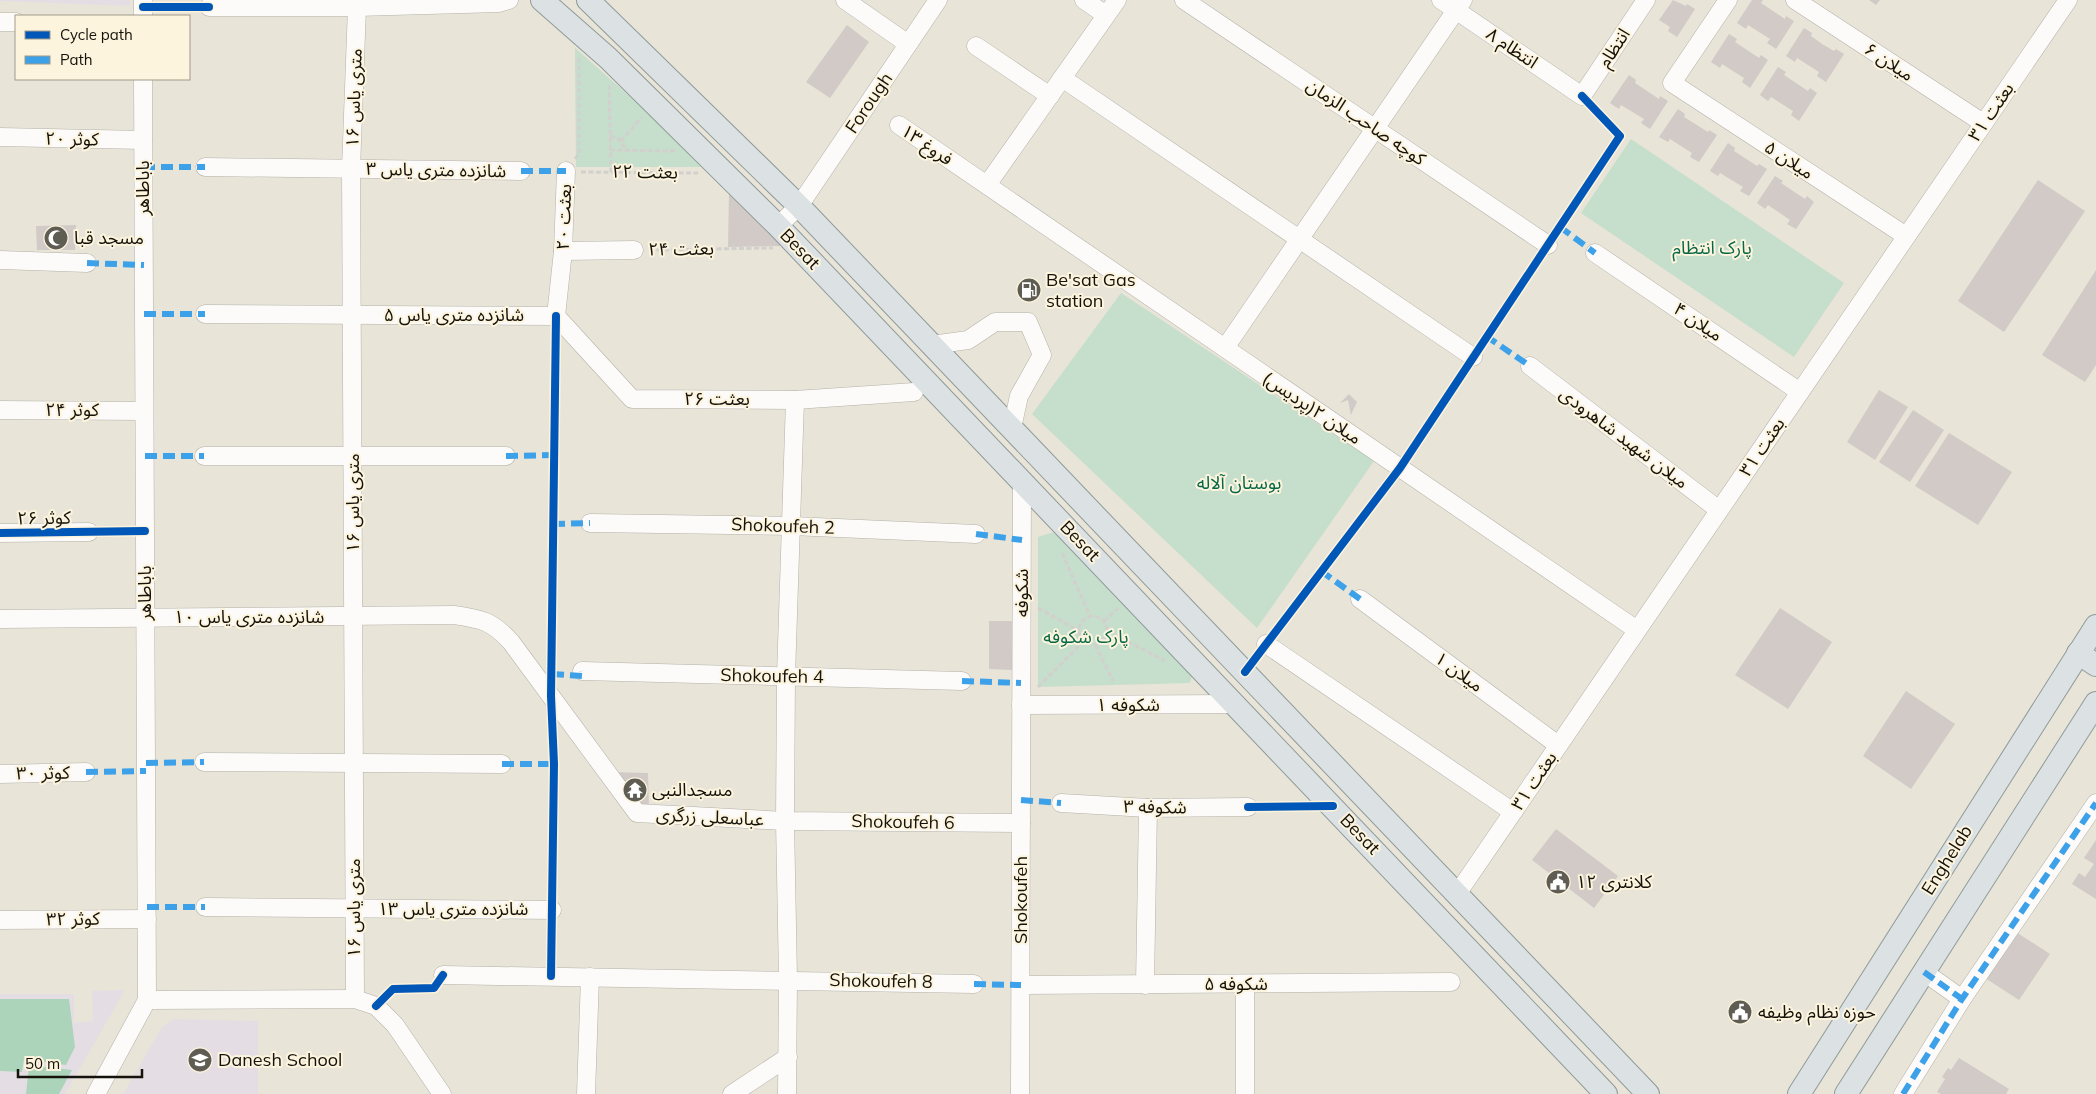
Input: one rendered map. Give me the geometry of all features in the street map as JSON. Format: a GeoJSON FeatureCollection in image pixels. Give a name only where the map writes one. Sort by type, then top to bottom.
{"type":"FeatureCollection","features":[{"type":"Feature","properties":{"kind":"main road","name":"Besat"},"geometry":{"type":"LineString","coordinates":[[542,0],[608,58],[799,247],[1606,1094]]}},
{"type":"Feature","properties":{"kind":"main road","name":"Besat"},"geometry":{"type":"LineString","coordinates":[[588,0],[799,206],[1648,1094]]}},
{"type":"Feature","properties":{"kind":"main road","name":"Enghelab"},"geometry":{"type":"LineString","coordinates":[[1799,1094],[2087,659],[2096,626]]}},
{"type":"Feature","properties":{"kind":"main road"},"geometry":{"type":"LineString","coordinates":[[1846,1094],[2096,703]]}},
{"type":"Feature","properties":{"kind":"main road"},"geometry":{"type":"LineString","coordinates":[[1434,912],[1457,894]]}},
{"type":"Feature","properties":{"kind":"street"},"geometry":{"type":"LineString","coordinates":[[142,0],[143,15]]}},
{"type":"Feature","properties":{"kind":"street"},"geometry":{"type":"LineString","coordinates":[[208,7],[357,7],[499,3],[509,0]]}},
{"type":"Feature","properties":{"kind":"street"},"geometry":{"type":"LineString","coordinates":[[845,0],[908,44]]}},
{"type":"Feature","properties":{"kind":"street","name":"Forough"},"geometry":{"type":"LineString","coordinates":[[778,226],[799,206],[938,0]]}},
{"type":"Feature","properties":{"kind":"street"},"geometry":{"type":"LineString","coordinates":[[1084,0],[1106,15]]}},
{"type":"Feature","properties":{"kind":"street"},"geometry":{"type":"LineString","coordinates":[[987,185],[1117,0]]}},
{"type":"Feature","properties":{"kind":"street","name":"کوچه صاحب الزمان"},"geometry":{"type":"LineString","coordinates":[[1184,0],[1548,245]]}},
{"type":"Feature","properties":{"kind":"street","name":"انتظام ۸"},"geometry":{"type":"LineString","coordinates":[[1442,0],[1460,5],[1582,96]]}},
{"type":"Feature","properties":{"kind":"street","name":"انتظام"},"geometry":{"type":"LineString","coordinates":[[1582,96],[1646,0]]}},
{"type":"Feature","properties":{"kind":"street","name":"میلان ۵"},"geometry":{"type":"LineString","coordinates":[[1728,0],[1672,83],[1906,236]]}},
{"type":"Feature","properties":{"kind":"street","name":"میلان ۶"},"geometry":{"type":"LineString","coordinates":[[1795,0],[1983,124]]}},
{"type":"Feature","properties":{"kind":"street","name":"بعثت ۳۱"},"geometry":{"type":"LineString","coordinates":[[1457,894],[1983,124],[2060,3]]}},
{"type":"Feature","properties":{"kind":"street"},"geometry":{"type":"LineString","coordinates":[[1225,348],[1460,5]]}},
{"type":"Feature","properties":{"kind":"street","name":"۱۶ متری یاس"},"geometry":{"type":"LineString","coordinates":[[355,999],[351,169],[357,7]]}},
{"type":"Feature","properties":{"kind":"street"},"geometry":{"type":"LineString","coordinates":[[0,22],[15,22]]}},
{"type":"Feature","properties":{"kind":"street"},"geometry":{"type":"LineString","coordinates":[[976,46],[1050,96]]}},
{"type":"Feature","properties":{"kind":"street"},"geometry":{"type":"LineString","coordinates":[[1062,78],[1473,357]]}},
{"type":"Feature","properties":{"kind":"street","name":"باباطاهر"},"geometry":{"type":"LineString","coordinates":[[96,1094],[147,1000],[143,80]]}},
{"type":"Feature","properties":{"kind":"street","name":"فروغ ۱۳"},"geometry":{"type":"LineString","coordinates":[[899,126],[987,185]]}},
{"type":"Feature","properties":{"kind":"street","name":"کوثر ۲۰"},"geometry":{"type":"LineString","coordinates":[[0,137],[143,140]]}},
{"type":"Feature","properties":{"kind":"street","name":"شانزده متری یاس ۳"},"geometry":{"type":"LineString","coordinates":[[205,167],[521,171]]}},
{"type":"Feature","properties":{"kind":"street","name":"بعثت ۲۰"},"geometry":{"type":"LineString","coordinates":[[556,316],[563,251],[566,171]]}},
{"type":"Feature","properties":{"kind":"street","name":"میلان ۲(پردیس)"},"geometry":{"type":"LineString","coordinates":[[987,185],[1637,630]]}},
{"type":"Feature","properties":{"kind":"street","name":"بعثت ۲۴"},"geometry":{"type":"LineString","coordinates":[[563,251],[634,250]]}},
{"type":"Feature","properties":{"kind":"street","name":"میلان ۴"},"geometry":{"type":"LineString","coordinates":[[1595,253],[1800,392]]}},
{"type":"Feature","properties":{"kind":"street"},"geometry":{"type":"LineString","coordinates":[[0,260],[87,263]]}},
{"type":"Feature","properties":{"kind":"street","name":"شانزده متری یاس ۵"},"geometry":{"type":"LineString","coordinates":[[205,314],[556,316]]}},
{"type":"Feature","properties":{"kind":"street","name":"بعثت ۲۶"},"geometry":{"type":"LineString","coordinates":[[556,316],[632,399],[795,400],[914,392]]}},
{"type":"Feature","properties":{"kind":"street"},"geometry":{"type":"LineString","coordinates":[[932,345],[968,340],[995,322],[1028,322],[1042,355],[1019,396],[1012,428]]}},
{"type":"Feature","properties":{"kind":"street","name":"میلان شهید شاهرودی"},"geometry":{"type":"LineString","coordinates":[[1530,366],[1719,510]]}},
{"type":"Feature","properties":{"kind":"street"},"geometry":{"type":"LineString","coordinates":[[787,1094],[788,979],[784,821],[786,676],[795,400]]}},
{"type":"Feature","properties":{"kind":"street","name":"کوثر ۲۴"},"geometry":{"type":"LineString","coordinates":[[0,410],[144,411]]}},
{"type":"Feature","properties":{"kind":"street"},"geometry":{"type":"LineString","coordinates":[[204,456],[506,456]]}},
{"type":"Feature","properties":{"kind":"street","name":"شکوفه"},"geometry":{"type":"LineString","coordinates":[[1021,699],[1022,481]]}},
{"type":"Feature","properties":{"kind":"street","name":"Shokoufeh 2"},"geometry":{"type":"LineString","coordinates":[[590,523],[792,526],[976,534]]}},
{"type":"Feature","properties":{"kind":"street","name":"کوثر ۲۶"},"geometry":{"type":"LineString","coordinates":[[0,533],[89,532]]}},
{"type":"Feature","properties":{"kind":"street","name":"میلان ۱"},"geometry":{"type":"LineString","coordinates":[[1360,599],[1558,745]]}},
{"type":"Feature","properties":{"kind":"street","name":"شانزده متری یاس ۱۰"},"geometry":{"type":"LineString","coordinates":[[145,618],[454,615],[480,619],[498,628],[511,642]]}},
{"type":"Feature","properties":{"kind":"street"},"geometry":{"type":"LineString","coordinates":[[0,618],[145,618]]}},
{"type":"Feature","properties":{"kind":"street","name":"عباسعلی زرگری"},"geometry":{"type":"LineString","coordinates":[[511,642],[637,813],[784,821]]}},
{"type":"Feature","properties":{"kind":"street"},"geometry":{"type":"LineString","coordinates":[[1266,644],[1513,812]]}},
{"type":"Feature","properties":{"kind":"street","name":"Shokoufeh 4"},"geometry":{"type":"LineString","coordinates":[[582,671],[962,681]]}},
{"type":"Feature","properties":{"kind":"street","name":"شکوفه ۱"},"geometry":{"type":"LineString","coordinates":[[1021,699],[1236,704]]}},
{"type":"Feature","properties":{"kind":"street","name":"Shokoufeh"},"geometry":{"type":"LineString","coordinates":[[1020,1094],[1021,699]]}},
{"type":"Feature","properties":{"kind":"street"},"geometry":{"type":"LineString","coordinates":[[204,762],[502,764]]}},
{"type":"Feature","properties":{"kind":"street","name":"کوثر ۳۰"},"geometry":{"type":"LineString","coordinates":[[0,774],[86,772]]}},
{"type":"Feature","properties":{"kind":"street","name":"شکوفه ۳"},"geometry":{"type":"LineString","coordinates":[[1061,803],[1148,808],[1248,807]]}},
{"type":"Feature","properties":{"kind":"street"},"geometry":{"type":"LineString","coordinates":[[1903,1094],[1962,999],[2096,803]]}},
{"type":"Feature","properties":{"kind":"street"},"geometry":{"type":"LineString","coordinates":[[1145,984],[1148,808]]}},
{"type":"Feature","properties":{"kind":"street","name":"Shokoufeh 6"},"geometry":{"type":"LineString","coordinates":[[784,821],[1021,823]]}},
{"type":"Feature","properties":{"kind":"street","name":"شانزده متری یاس ۱۳"},"geometry":{"type":"LineString","coordinates":[[204,907],[552,910]]}},
{"type":"Feature","properties":{"kind":"street","name":"کوثر ۳۲"},"geometry":{"type":"LineString","coordinates":[[0,920],[147,918]]}},
{"type":"Feature","properties":{"kind":"street"},"geometry":{"type":"LineString","coordinates":[[1924,972],[1962,999]]}},
{"type":"Feature","properties":{"kind":"street","name":"Shokoufeh 8"},"geometry":{"type":"LineString","coordinates":[[443,975],[788,979],[974,984]]}},
{"type":"Feature","properties":{"kind":"street"},"geometry":{"type":"LineString","coordinates":[[586,1094],[590,977]]}},
{"type":"Feature","properties":{"kind":"street","name":"شکوفه ۵"},"geometry":{"type":"LineString","coordinates":[[1021,985],[1450,982]]}},
{"type":"Feature","properties":{"kind":"street"},"geometry":{"type":"LineString","coordinates":[[1245,984],[1245,1094]]}},
{"type":"Feature","properties":{"kind":"street"},"geometry":{"type":"LineString","coordinates":[[147,1000],[355,999],[376,1006],[395,1026],[442,1094]]}},
{"type":"Feature","properties":{"kind":"street"},"geometry":{"type":"LineString","coordinates":[[732,1094],[788,1057]]}},
{"type":"Feature","properties":{"kind":"path"},"geometry":{"type":"LineString","coordinates":[[608,58],[611,172]]}},
{"type":"Feature","properties":{"kind":"path"},"geometry":{"type":"LineString","coordinates":[[621,141],[654,103]]}},
{"type":"Feature","properties":{"kind":"path"},"geometry":{"type":"LineString","coordinates":[[610,136],[621,141],[627,151]]}},
{"type":"Feature","properties":{"kind":"path"},"geometry":{"type":"LineString","coordinates":[[610,150],[702,151]]}},
{"type":"Feature","properties":{"kind":"path"},"geometry":{"type":"LineString","coordinates":[[1060,549],[1090,616]]}},
{"type":"Feature","properties":{"kind":"path"},"geometry":{"type":"LineString","coordinates":[[1022,599],[1079,630]]}},
{"type":"Feature","properties":{"kind":"path"},"geometry":{"type":"LineString","coordinates":[[1095,645],[1104,640],[1108,630],[1106,623],[1102,619],[1090,616],[1081,622],[1080,636],[1084,641],[1095,645],[1113,682]]}},
{"type":"Feature","properties":{"kind":"path"},"geometry":{"type":"LineString","coordinates":[[1108,630],[1169,663]]}},
{"type":"Feature","properties":{"kind":"path"},"geometry":{"type":"LineString","coordinates":[[1021,699],[1035,690],[1084,641]]}},
{"type":"Feature","properties":{"kind":"shaded area"},"geometry":{"type":"Polygon","coordinates":[[[130,0],[130,6],[0,1],[130,0]]]}},
{"type":"Feature","properties":{"kind":"shaded area"},"geometry":{"type":"Polygon","coordinates":[[[125,990],[65,1094],[0,1094],[0,994],[74,994],[74,1023],[93,1021],[92,991],[125,990]]]}},
{"type":"Feature","properties":{"kind":"shaded area","name":"Danesh School"},"geometry":{"type":"Polygon","coordinates":[[[174,1019],[258,1021],[258,1094],[123,1094],[162,1027],[174,1019]]]}},
{"type":"Feature","properties":{"kind":"green space"},"geometry":{"type":"Polygon","coordinates":[[[575,48],[703,161],[705,167],[576,167],[575,48]]]}},
{"type":"Feature","properties":{"kind":"green space","name":"پارک انتظام"},"geometry":{"type":"Polygon","coordinates":[[[1631,139],[1844,283],[1794,357],[1581,213],[1631,139]]]}},
{"type":"Feature","properties":{"kind":"green space","name":"بوستان آلاله"},"geometry":{"type":"Polygon","coordinates":[[[1121,293],[1374,461],[1257,628],[1032,414],[1121,293]]]}},
{"type":"Feature","properties":{"kind":"green space","name":"پارک شکوفه"},"geometry":{"type":"Polygon","coordinates":[[[1054,532],[1192,676],[1190,683],[1038,687],[1038,537],[1054,532]]]}},
{"type":"Feature","properties":{"kind":"green space"},"geometry":{"type":"Polygon","coordinates":[[[0,999],[69,999],[75,1047],[66,1065],[24,1059],[22,1072],[0,1071],[0,999]]]}},
{"type":"Feature","properties":{"kind":"green space"},"geometry":{"type":"Polygon","coordinates":[[[29,1065],[72,1070],[59,1094],[26,1094],[29,1065]]]}},
{"type":"Feature","properties":{"kind":"building"},"geometry":{"type":"Polygon","coordinates":[[[1673,0],[1686,6],[1687,4],[1695,9],[1677,37],[1668,31],[1670,27],[1659,20],[1673,0]]]}},
{"type":"Feature","properties":{"kind":"building"},"geometry":{"type":"Polygon","coordinates":[[[1752,0],[1763,0],[1761,3],[1785,19],[1786,16],[1794,21],[1776,49],[1767,43],[1770,39],[1748,25],[1746,29],[1737,23],[1752,0]]]}},
{"type":"Feature","properties":{"kind":"building"},"geometry":{"type":"Polygon","coordinates":[[[1869,0],[1880,0],[1876,5],[1869,0]]]}},
{"type":"Feature","properties":{"kind":"building"},"geometry":{"type":"Polygon","coordinates":[[[847,25],[869,42],[830,98],[806,82],[847,25]]]}},
{"type":"Feature","properties":{"kind":"building"},"geometry":{"type":"Polygon","coordinates":[[[1804,28],[1812,33],[1811,36],[1822,44],[1844,54],[1826,82],[1817,76],[1819,72],[1797,58],[1795,62],[1786,56],[1804,28]]]}},
{"type":"Feature","properties":{"kind":"building"},"geometry":{"type":"Polygon","coordinates":[[[1729,34],[1737,39],[1735,42],[1759,58],[1761,55],[1768,60],[1750,88],[1742,82],[1744,78],[1722,64],[1720,68],[1711,62],[1729,34]]]}},
{"type":"Feature","properties":{"kind":"building"},"geometry":{"type":"Polygon","coordinates":[[[1778,67],[1786,72],[1784,75],[1808,91],[1810,88],[1817,93],[1799,121],[1791,115],[1793,111],[1771,97],[1768,101],[1760,95],[1778,67]]]}},
{"type":"Feature","properties":{"kind":"building"},"geometry":{"type":"Polygon","coordinates":[[[1629,75],[1636,80],[1635,83],[1659,99],[1660,96],[1668,101],[1650,129],[1641,123],[1644,119],[1621,105],[1619,109],[1610,103],[1629,75]]]}},
{"type":"Feature","properties":{"kind":"building"},"geometry":{"type":"Polygon","coordinates":[[[1678,109],[1685,114],[1684,117],[1708,132],[1709,130],[1717,135],[1699,162],[1690,157],[1692,153],[1670,139],[1668,142],[1659,137],[1678,109]]]}},
{"type":"Feature","properties":{"kind":"building"},"geometry":{"type":"Polygon","coordinates":[[[1728,143],[1735,148],[1734,151],[1757,166],[1759,164],[1767,169],[1749,196],[1740,191],[1743,187],[1720,173],[1718,176],[1710,171],[1728,143]]]}},
{"type":"Feature","properties":{"kind":"building"},"geometry":{"type":"Polygon","coordinates":[[[1775,176],[1783,181],[1781,183],[1805,199],[1807,196],[1814,202],[1796,229],[1787,224],[1790,220],[1768,205],[1765,209],[1757,203],[1775,176]]]}},
{"type":"Feature","properties":{"kind":"building"},"geometry":{"type":"Polygon","coordinates":[[[2038,180],[2085,211],[2004,332],[1958,301],[2038,180]]]}},
{"type":"Feature","properties":{"kind":"building"},"geometry":{"type":"Polygon","coordinates":[[[729,192],[782,246],[728,247],[729,192]]]}},
{"type":"Feature","properties":{"kind":"building","name":"مسجد قبا"},"geometry":{"type":"Polygon","coordinates":[[[76,225],[75,250],[37,250],[36,226],[76,225]]]}},
{"type":"Feature","properties":{"kind":"building"},"geometry":{"type":"Polygon","coordinates":[[[2096,270],[2096,365],[2085,382],[2042,355],[2096,270]]]}},
{"type":"Feature","properties":{"kind":"building"},"geometry":{"type":"Polygon","coordinates":[[[1879,390],[1908,407],[1875,460],[1847,442],[1879,390]]]}},
{"type":"Feature","properties":{"kind":"building"},"geometry":{"type":"Polygon","coordinates":[[[1349,394],[1357,402],[1351,415],[1348,400],[1340,403],[1349,394]]]}},
{"type":"Feature","properties":{"kind":"building"},"geometry":{"type":"Polygon","coordinates":[[[1913,410],[1944,430],[1910,482],[1879,462],[1913,410]]]}},
{"type":"Feature","properties":{"kind":"building"},"geometry":{"type":"Polygon","coordinates":[[[1949,433],[2012,472],[1978,525],[1915,486],[1949,433]]]}},
{"type":"Feature","properties":{"kind":"building"},"geometry":{"type":"Polygon","coordinates":[[[1780,608],[1832,642],[1788,709],[1735,675],[1780,608]]]}},
{"type":"Feature","properties":{"kind":"building"},"geometry":{"type":"Polygon","coordinates":[[[989,621],[1012,621],[1012,670],[989,669],[989,621]]]}},
{"type":"Feature","properties":{"kind":"building"},"geometry":{"type":"Polygon","coordinates":[[[1906,691],[1955,724],[1911,789],[1863,756],[1906,691]]]}},
{"type":"Feature","properties":{"kind":"building","name":"مسجدالنبی"},"geometry":{"type":"Polygon","coordinates":[[[610,772],[648,773],[649,807],[632,806],[610,772]]]}},
{"type":"Feature","properties":{"kind":"building"},"geometry":{"type":"Polygon","coordinates":[[[1556,829],[1618,876],[1594,908],[1532,860],[1556,829]]]}},
{"type":"Feature","properties":{"kind":"building"},"geometry":{"type":"Polygon","coordinates":[[[2096,840],[2096,899],[2072,884],[2079,873],[2085,877],[2094,864],[2084,858],[2096,840]]]}},
{"type":"Feature","properties":{"kind":"building"},"geometry":{"type":"Polygon","coordinates":[[[2016,932],[2050,954],[2019,1000],[1985,978],[2016,932]]]}},
{"type":"Feature","properties":{"kind":"building"},"geometry":{"type":"Polygon","coordinates":[[[1959,1058],[2009,1089],[2006,1094],[1941,1094],[1937,1092],[1945,1079],[1942,1077],[1948,1068],[1951,1070],[1959,1058]]]}},
{"type":"Feature","properties":{"kind":"marked path"},"geometry":{"type":"LineString","coordinates":[[143,167],[205,167]]}},
{"type":"Feature","properties":{"kind":"marked path"},"geometry":{"type":"LineString","coordinates":[[521,171],[566,171]]}},
{"type":"Feature","properties":{"kind":"marked path"},"geometry":{"type":"LineString","coordinates":[[1560,227],[1595,253]]}},
{"type":"Feature","properties":{"kind":"marked path"},"geometry":{"type":"LineString","coordinates":[[87,263],[144,265]]}},
{"type":"Feature","properties":{"kind":"marked path"},"geometry":{"type":"LineString","coordinates":[[144,314],[205,314]]}},
{"type":"Feature","properties":{"kind":"marked path"},"geometry":{"type":"LineString","coordinates":[[1486,336],[1530,366]]}},
{"type":"Feature","properties":{"kind":"marked path"},"geometry":{"type":"LineString","coordinates":[[506,456],[555,455]]}},
{"type":"Feature","properties":{"kind":"marked path"},"geometry":{"type":"LineString","coordinates":[[145,456],[204,456]]}},
{"type":"Feature","properties":{"kind":"marked path"},"geometry":{"type":"LineString","coordinates":[[553,524],[590,523]]}},
{"type":"Feature","properties":{"kind":"marked path"},"geometry":{"type":"LineString","coordinates":[[976,534],[1022,540]]}},
{"type":"Feature","properties":{"kind":"marked path"},"geometry":{"type":"LineString","coordinates":[[1321,571],[1360,599]]}},
{"type":"Feature","properties":{"kind":"marked path"},"geometry":{"type":"LineString","coordinates":[[552,674],[583,676],[582,671]]}},
{"type":"Feature","properties":{"kind":"marked path"},"geometry":{"type":"LineString","coordinates":[[962,681],[1021,683]]}},
{"type":"Feature","properties":{"kind":"marked path"},"geometry":{"type":"LineString","coordinates":[[146,763],[204,762]]}},
{"type":"Feature","properties":{"kind":"marked path"},"geometry":{"type":"LineString","coordinates":[[502,764],[554,764]]}},
{"type":"Feature","properties":{"kind":"marked path"},"geometry":{"type":"LineString","coordinates":[[86,772],[146,771]]}},
{"type":"Feature","properties":{"kind":"marked path"},"geometry":{"type":"LineString","coordinates":[[1021,800],[1061,803]]}},
{"type":"Feature","properties":{"kind":"marked path"},"geometry":{"type":"LineString","coordinates":[[1903,1094],[1962,999],[2096,803]]}},
{"type":"Feature","properties":{"kind":"marked path"},"geometry":{"type":"LineString","coordinates":[[147,907],[205,907]]}},
{"type":"Feature","properties":{"kind":"marked path"},"geometry":{"type":"LineString","coordinates":[[1924,972],[1962,999]]}},
{"type":"Feature","properties":{"kind":"marked path"},"geometry":{"type":"LineString","coordinates":[[974,984],[1021,985]]}},
{"type":"Feature","properties":{"kind":"cycle path"},"geometry":{"type":"LineString","coordinates":[[143,7],[209,7]]}},
{"type":"Feature","properties":{"kind":"cycle path"},"geometry":{"type":"LineString","coordinates":[[1245,672],[1400,468],[1620,136],[1582,96]]}},
{"type":"Feature","properties":{"kind":"cycle path"},"geometry":{"type":"LineString","coordinates":[[551,976],[554,764],[551,696],[556,316]]}},
{"type":"Feature","properties":{"kind":"cycle path"},"geometry":{"type":"LineString","coordinates":[[0,533],[145,531]]}},
{"type":"Feature","properties":{"kind":"cycle path"},"geometry":{"type":"LineString","coordinates":[[1248,807],[1333,806]]}},
{"type":"Feature","properties":{"kind":"cycle path"},"geometry":{"type":"LineString","coordinates":[[376,1006],[393,989],[434,988],[443,975]]}},
{"type":"Feature","properties":{"kind":"place","name":"مسجد قبا"},"geometry":{"type":"Point","coordinates":[56,238]}},
{"type":"Feature","properties":{"kind":"place","name":"Be'sat Gas station"},"geometry":{"type":"Point","coordinates":[1029,290]}},
{"type":"Feature","properties":{"kind":"place","name":"مسجدالنبی"},"geometry":{"type":"Point","coordinates":[635,790]}},
{"type":"Feature","properties":{"kind":"place","name":"کلانتری ۱۲"},"geometry":{"type":"Point","coordinates":[1558,882]}},
{"type":"Feature","properties":{"kind":"place","name":"حوزه نظام وظیفه"},"geometry":{"type":"Point","coordinates":[1740,1012]}},
{"type":"Feature","properties":{"kind":"place","name":"Danesh School"},"geometry":{"type":"Point","coordinates":[200,1060]}}]}
